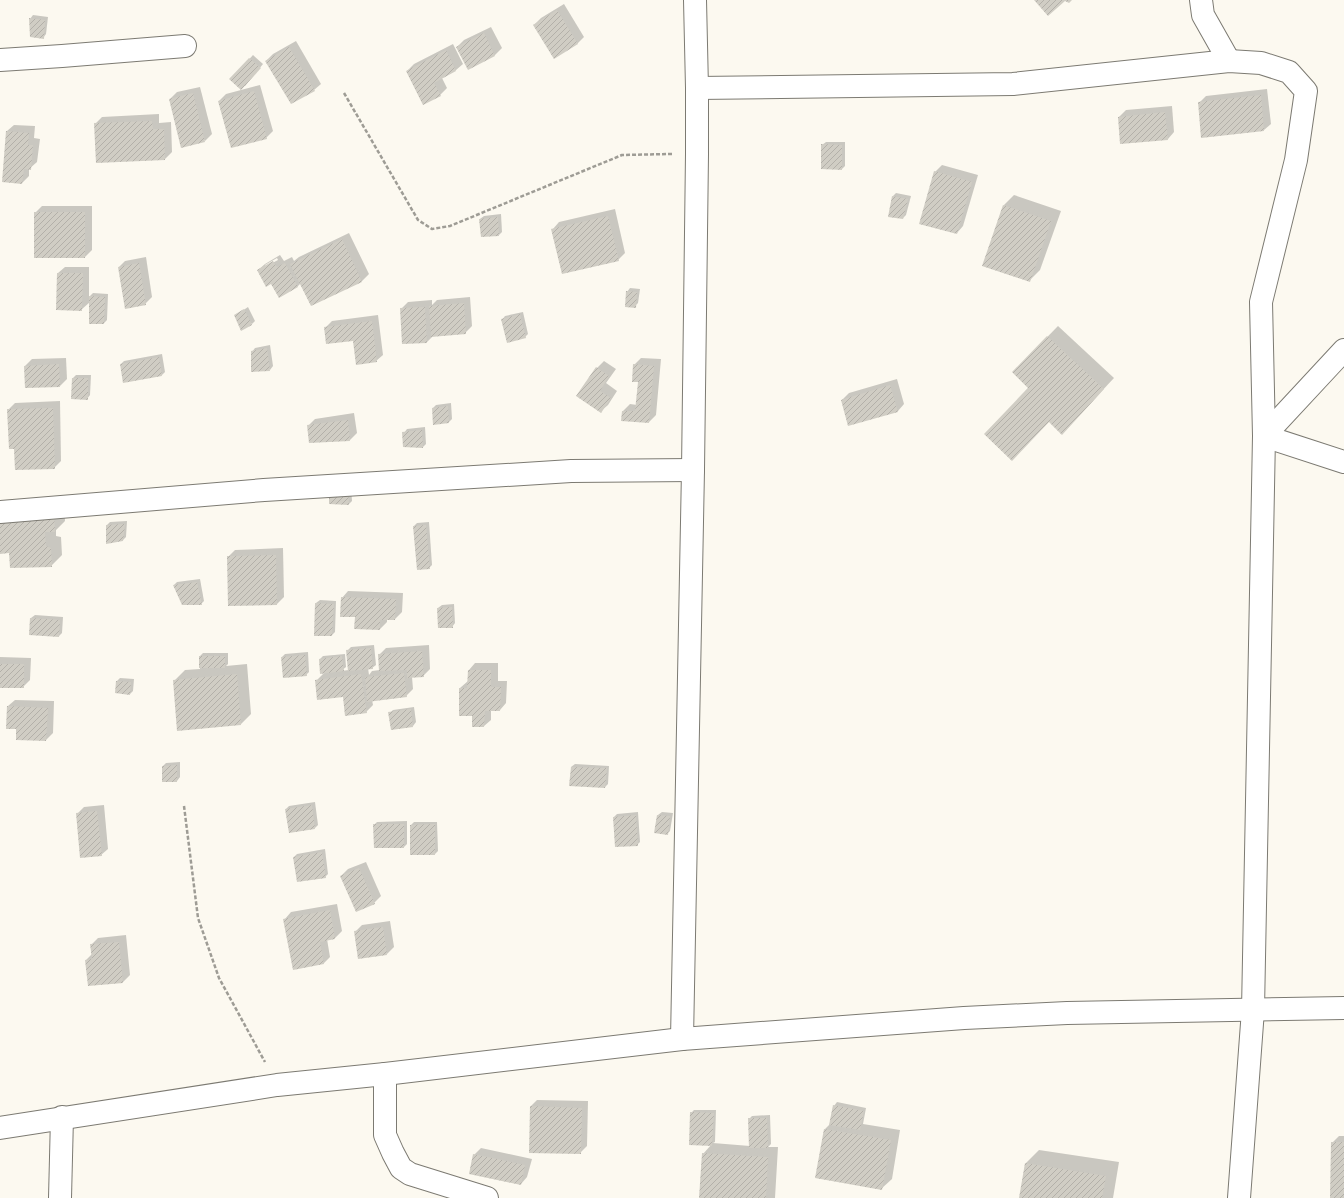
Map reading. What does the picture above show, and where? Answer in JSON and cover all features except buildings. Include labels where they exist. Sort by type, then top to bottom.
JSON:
[{"type":"street","points":[[682,1039],[693,470],[697,154],[695,0]]},
{"type":"street","points":[[1201,0],[1203,15],[1229,61]]},
{"type":"street","points":[[0,60],[184,46]]},
{"type":"street","points":[[697,88],[1013,84],[1229,61],[1261,63],[1289,72],[1306,91],[1296,160],[1261,302],[1264,436],[1253,1010],[1238,1198]]},
{"type":"street","points":[[1264,436],[1344,350]]},
{"type":"street","points":[[1264,436],[1344,462]]},
{"type":"street","points":[[0,512],[264,490],[556,472],[693,470]]},
{"type":"street","points":[[0,1128],[62,1117],[277,1085],[385,1074],[682,1039],[964,1018],[1067,1013],[1344,1008]]},
{"type":"street","points":[[385,1074],[385,1135],[401,1168],[410,1174],[487,1198]]},
{"type":"street","points":[[60,1198],[62,1117]]},
{"type":"path","points":[[344,93],[418,220],[432,229],[450,226],[622,155],[697,154]]},
{"type":"path","points":[[184,806],[198,918],[219,978],[277,1085]]}]
